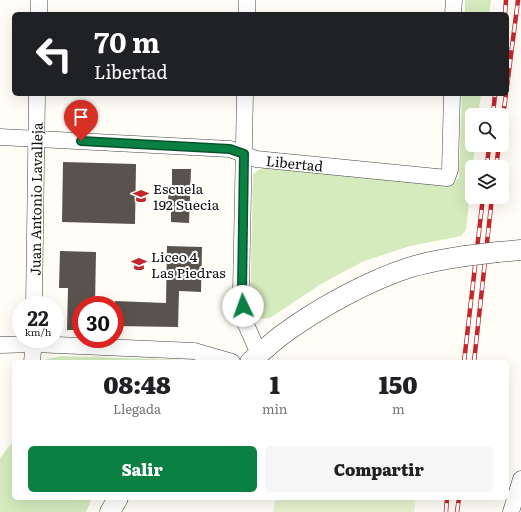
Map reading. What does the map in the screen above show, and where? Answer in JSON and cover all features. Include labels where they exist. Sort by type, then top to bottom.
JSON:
[{"type":"street","points":[[39,0],[39,12]]},
{"type":"street","points":[[247,0],[247,12]]},
{"type":"street","points":[[453,12],[454,0]]},
{"type":"street","name":"Juan Antonio Lavalleja","points":[[34,296],[37,96]]},
{"type":"street","points":[[245,96],[242,298],[244,320],[255,358],[285,333],[314,314],[381,279],[408,268],[436,260],[521,250]]},
{"type":"street","name":"Libertad","points":[[0,137],[230,149],[256,159],[447,178],[450,170],[452,96]]},
{"type":"street","points":[[64,343],[194,351],[225,360]]},
{"type":"street","points":[[0,345],[12,344]]},
{"type":"street","points":[[32,360],[33,348]]},
{"type":"street","points":[[511,512],[521,479]]},
{"type":"street","points":[[110,512],[117,500]]},
{"type":"green space","points":[[465,0],[491,0],[489,12],[465,12]]},
{"type":"green space","points":[[462,96],[481,96],[479,108],[465,108],[465,152],[474,152],[473,160],[465,160],[465,204],[469,204],[466,230],[461,236],[410,246],[364,261],[321,284],[270,318],[258,319],[250,312],[253,174],[263,167],[449,185],[454,183],[459,177]]},
{"type":"green space","points":[[61,356],[180,360],[43,360]]},
{"type":"green space","points":[[12,443],[12,500],[91,500],[86,512],[0,512],[0,458]]},
{"type":"green space","points":[[276,500],[416,500],[414,512],[273,512]]},
{"type":"building","points":[[63,162],[136,164],[135,224],[62,222]]},
{"type":"building","points":[[172,169],[191,169],[189,223],[171,222],[171,201],[168,200],[169,190],[172,189]]},
{"type":"building","points":[[167,246],[202,247],[201,292],[179,291],[178,327],[124,326],[124,301],[166,303]]},
{"type":"building","points":[[60,251],[96,252],[95,296],[72,296],[72,330],[67,330],[68,288],[59,288]]},
{"type":"railway","points":[[505,12],[506,0]]},
{"type":"railway","points":[[509,70],[518,0]]},
{"type":"railway","points":[[494,108],[495,96]]},
{"type":"railway","points":[[504,108],[506,96]]},
{"type":"railway","points":[[488,152],[488,160]]},
{"type":"railway","points":[[497,160],[498,152]]},
{"type":"railway","points":[[464,360],[482,204]]},
{"type":"railway","points":[[474,360],[491,204]]},
{"type":"railway","points":[[446,512],[447,500]]},
{"type":"railway","points":[[457,512],[459,500]]},
{"type":"place","name":"Escuela 192 Suecia","points":[[141,196]]},
{"type":"place","name":"Liceo 4 Las Piedras","points":[[139,264]]},
{"type":"route","points":[[81,141],[230,149],[244,154],[243,306]]}]
